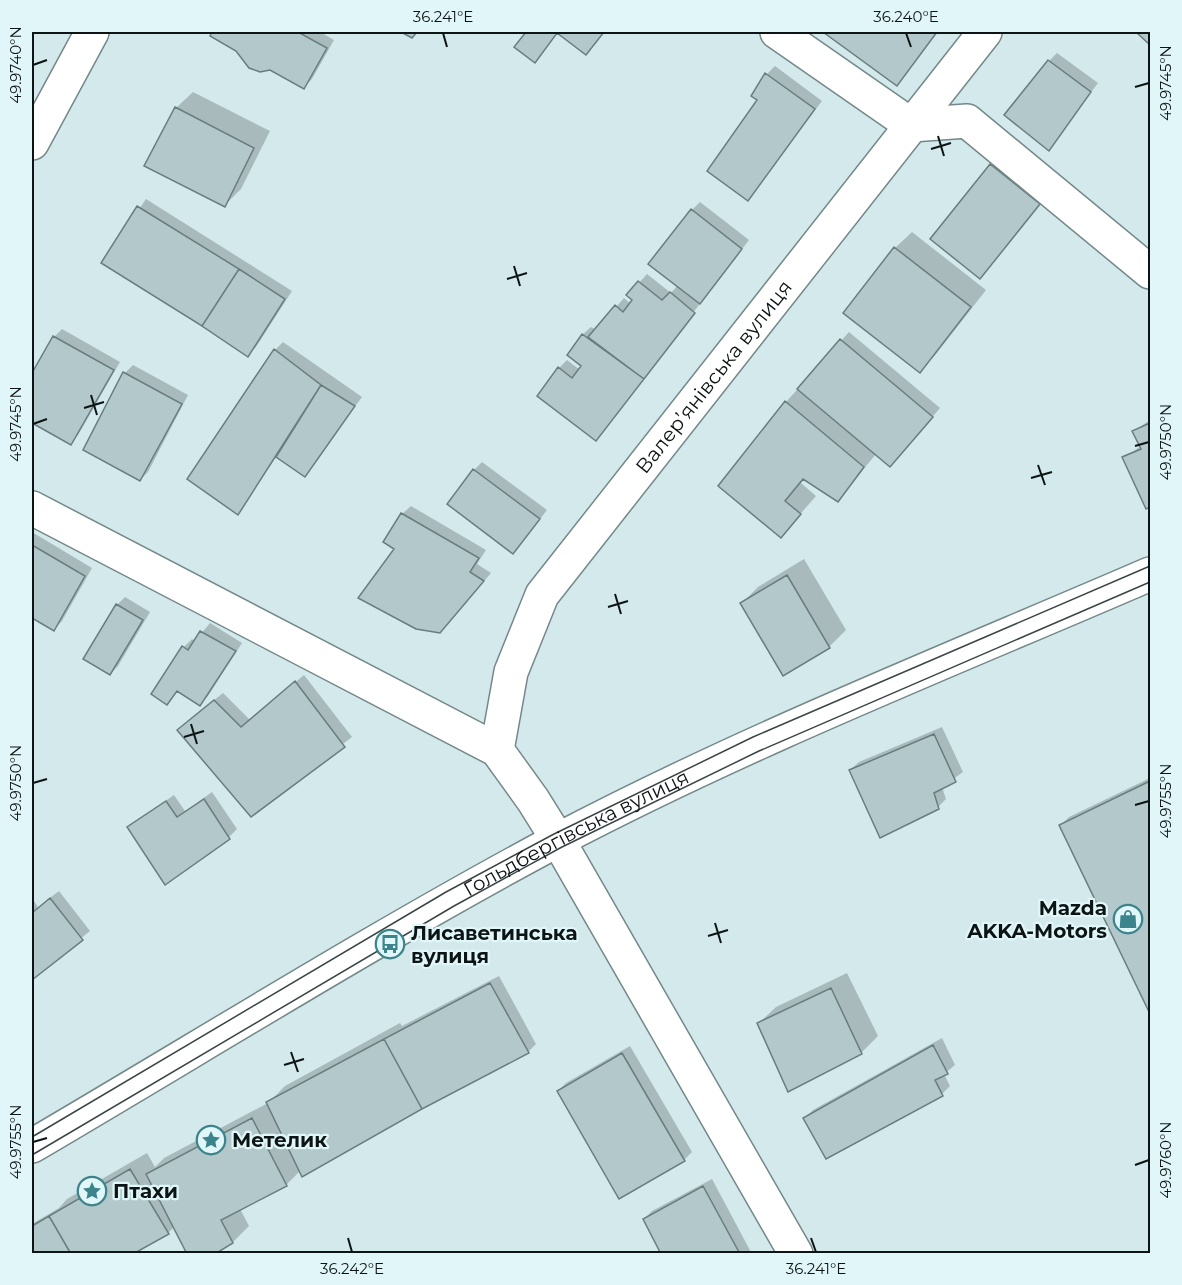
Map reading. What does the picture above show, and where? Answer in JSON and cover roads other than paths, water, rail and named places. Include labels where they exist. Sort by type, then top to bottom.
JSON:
[{"type":"street","points":[[32,143],[92,32]]},
{"type":"street","points":[[777,32],[911,125],[967,121],[1150,272]]},
{"type":"street","name":"Валер’янівська вулиця","points":[[497,750],[512,672],[542,595],[985,32]]},
{"type":"street","points":[[32,508],[497,750],[558,840],[796,1254]]},
{"type":"street","name":"Гольдбергівська вулиця","points":[[32,1146],[450,900],[558,840],[756,744],[1150,574]]},
{"type":"tram line","points":[[32,1137],[446,892],[554,834],[753,737],[1150,566]]},
{"type":"tram line","points":[[32,1155],[454,906],[562,847],[759,751],[1150,582]]},
{"type":"place","name":"Mazda AKKA-Motors","points":[[1128,919]]},
{"type":"place","name":"Лисаветинська вулиця","points":[[390,944]]},
{"type":"place","name":"Метелик","points":[[211,1140]]},
{"type":"place","name":"Птахи","points":[[92,1191]]}]
